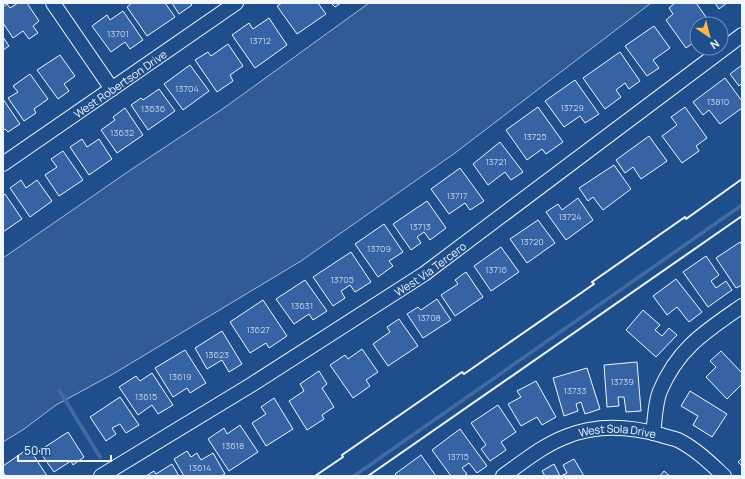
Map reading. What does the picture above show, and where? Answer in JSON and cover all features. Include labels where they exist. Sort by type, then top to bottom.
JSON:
[{"type":"street","points":[[53,3],[112,89]]},
{"type":"street","name":"West Robertson Drive","points":[[3,164],[236,3]]},
{"type":"street","name":"West Via Tercero","points":[[101,476],[251,385],[424,274],[742,35]]},
{"type":"street","name":"West Sola Drive","points":[[503,476],[545,447],[573,434],[609,427],[629,428],[653,433],[660,392],[681,353],[702,334],[742,306]]},
{"type":"street","points":[[653,433],[678,440],[707,459],[724,476]]},
{"type":"shaded area","points":[[369,3],[651,3],[455,153],[301,261],[113,374],[56,405],[24,429],[3,442],[3,258],[224,108]]},
{"type":"building","points":[[18,3],[27,3],[39,21],[33,26],[38,33],[29,39],[23,31],[13,38],[3,23],[3,7],[7,4],[10,8]]},
{"type":"building","points":[[132,3],[165,3],[175,17],[147,36],[127,7]]},
{"type":"building","points":[[172,3],[190,3],[192,5],[179,14]]},
{"type":"building","points":[[282,3],[318,3],[326,14],[297,34],[277,6]]},
{"type":"building","points":[[331,3],[341,3],[335,7]]},
{"type":"building","points":[[675,3],[696,3],[705,16],[689,16],[689,46],[686,48],[666,20],[673,14],[669,8]]},
{"type":"building","points":[[715,3],[727,3],[719,9]]},
{"type":"building","points":[[123,11],[143,40],[130,49],[125,42],[111,52],[92,26],[107,15],[110,20]]},
{"type":"building","points":[[269,18],[287,45],[255,68],[232,35],[249,23],[253,29]]},
{"type":"building","points":[[654,26],[670,48],[653,60],[659,68],[647,76],[625,46]]},
{"type":"building","points":[[3,37],[9,46],[3,50]]},
{"type":"building","points":[[228,44],[243,66],[230,75],[233,81],[217,92],[195,60],[208,52],[211,56]]},
{"type":"building","points":[[620,52],[640,81],[629,89],[625,83],[616,90],[621,97],[605,109],[583,78]]},
{"type":"building","points":[[60,55],[75,76],[64,84],[69,91],[58,99],[37,70]]},
{"type":"building","points":[[190,65],[209,91],[183,110],[164,84]]},
{"type":"building","points":[[742,65],[742,83],[739,86],[730,74]]},
{"type":"building","points":[[30,74],[48,99],[34,109],[36,113],[24,121],[8,98],[18,92],[13,86]]},
{"type":"building","points":[[725,78],[742,101],[742,108],[720,124],[709,110],[703,115],[693,102]]},
{"type":"building","points":[[575,80],[599,114],[585,123],[580,116],[564,127],[545,101]]},
{"type":"building","points":[[159,89],[175,111],[148,130],[131,105],[141,98],[143,100]]},
{"type":"building","points":[[3,99],[20,124],[8,132],[5,129],[3,130]]},
{"type":"building","points":[[538,107],[563,142],[546,154],[542,149],[527,160],[506,130]]},
{"type":"building","points":[[685,107],[707,138],[696,146],[699,151],[682,163],[662,136],[677,125],[671,117]]},
{"type":"building","points":[[125,108],[143,135],[117,153],[101,130],[115,120],[113,117]]},
{"type":"building","points":[[649,136],[667,161],[641,179],[633,167],[625,173],[616,160]]},
{"type":"building","points":[[82,139],[87,147],[99,139],[112,159],[89,175],[70,147]]},
{"type":"building","points":[[500,142],[523,172],[511,180],[505,172],[488,185],[473,164]]},
{"type":"building","points":[[63,151],[83,180],[59,196],[45,175],[57,167],[51,159]]},
{"type":"building","points":[[614,165],[631,189],[603,210],[593,197],[588,201],[579,188]]},
{"type":"building","points":[[460,168],[484,201],[470,210],[465,203],[449,214],[431,189]]},
{"type":"building","points":[[21,180],[26,188],[37,180],[52,201],[30,217],[10,188]]},
{"type":"building","points":[[5,194],[22,219],[3,232],[3,196]]},
{"type":"building","points":[[578,198],[593,220],[566,240],[546,212],[558,204],[562,210]]},
{"type":"building","points":[[427,201],[446,228],[430,240],[424,232],[417,237],[421,243],[411,250],[393,224]]},
{"type":"building","points":[[538,220],[555,243],[527,263],[510,239]]},
{"type":"building","points":[[384,224],[403,252],[389,261],[393,266],[378,277],[355,244]]},
{"type":"building","points":[[740,242],[742,245],[742,285],[736,288],[716,258]]},
{"type":"building","points":[[501,247],[519,272],[491,291],[474,266]]},
{"type":"building","points":[[351,252],[371,282],[355,292],[350,285],[341,291],[345,298],[333,306],[313,277]]},
{"type":"building","points":[[706,256],[719,275],[711,281],[716,288],[726,281],[732,290],[708,307],[683,272]]},
{"type":"building","points":[[466,272],[483,297],[455,316],[441,295],[458,284],[455,280]]},
{"type":"building","points":[[676,279],[702,312],[689,322],[677,307],[667,315],[653,296]]},
{"type":"building","points":[[305,280],[327,311],[313,320],[309,314],[294,324],[276,299]]},
{"type":"building","points":[[437,299],[451,320],[423,338],[407,314],[418,307],[421,310]]},
{"type":"building","points":[[263,300],[287,336],[269,348],[266,343],[250,353],[230,322]]},
{"type":"building","points":[[643,310],[660,325],[655,330],[662,336],[669,328],[677,335],[656,357],[626,330]]},
{"type":"building","points":[[399,319],[418,346],[388,366],[373,344],[390,332],[387,327]]},
{"type":"building","points":[[222,331],[242,364],[229,372],[222,360],[207,369],[195,348]]},
{"type":"building","points":[[362,349],[378,372],[366,380],[370,386],[353,398],[330,365],[345,355],[348,359]]},
{"type":"building","points":[[185,350],[206,383],[190,393],[187,388],[173,397],[155,368]]},
{"type":"building","points":[[721,351],[742,373],[742,384],[727,399],[706,377],[716,367],[710,361]]},
{"type":"building","points":[[637,362],[641,411],[626,412],[624,397],[618,397],[619,406],[607,407],[604,365]]},
{"type":"building","points":[[587,368],[600,409],[585,414],[581,402],[576,404],[578,411],[564,416],[553,378]]},
{"type":"building","points":[[319,371],[327,384],[322,388],[334,407],[322,415],[324,419],[307,430],[289,401],[304,391],[300,384]]},
{"type":"building","points":[[152,373],[173,405],[158,414],[152,405],[138,415],[119,387],[136,376],[140,381]]},
{"type":"building","points":[[536,381],[556,417],[542,425],[537,417],[521,426],[508,404],[521,397],[517,391]]},
{"type":"building","points":[[690,391],[727,414],[712,437],[693,425],[698,416],[681,406]]},
{"type":"building","points":[[120,397],[139,425],[126,433],[120,424],[112,428],[116,434],[106,441],[90,417]]},
{"type":"building","points":[[274,398],[293,429],[266,446],[252,423],[266,414],[261,407]]},
{"type":"building","points":[[498,405],[516,432],[501,442],[506,450],[490,461],[481,449],[486,445],[471,423]]},
{"type":"building","points":[[240,425],[258,452],[229,471],[208,439],[224,428],[227,434]]},
{"type":"building","points":[[460,429],[487,466],[477,473],[469,463],[462,468],[467,474],[464,476],[451,476],[432,450]]},
{"type":"building","points":[[68,432],[84,457],[73,465],[71,461],[54,472],[39,451]]},
{"type":"building","points":[[29,448],[47,476],[6,476],[3,472],[3,466]]},
{"type":"building","points":[[187,451],[191,457],[197,453],[201,460],[213,453],[225,474],[221,476],[184,476],[174,459]]},
{"type":"building","points":[[421,455],[436,476],[397,476],[395,474]]},
{"type":"building","points":[[742,458],[742,466],[738,462]]},
{"type":"building","points":[[574,459],[584,476],[561,476],[567,473],[563,465]]},
{"type":"building","points":[[172,464],[179,476],[146,476],[154,471],[156,474]]},
{"type":"building","points":[[554,464],[560,476],[545,476],[542,471]]},
{"type":"building","points":[[664,471],[670,476],[660,476]]},
{"type":"waterway","points":[[354,476],[742,205]]},
{"type":"waterway","points":[[59,390],[100,457]]},
{"type":"wall","points":[[315,476],[343,457],[342,455],[462,372],[464,374],[594,284],[592,282],[685,217],[686,219],[742,179]]},
{"type":"wall","points":[[368,476],[742,216]]}]
